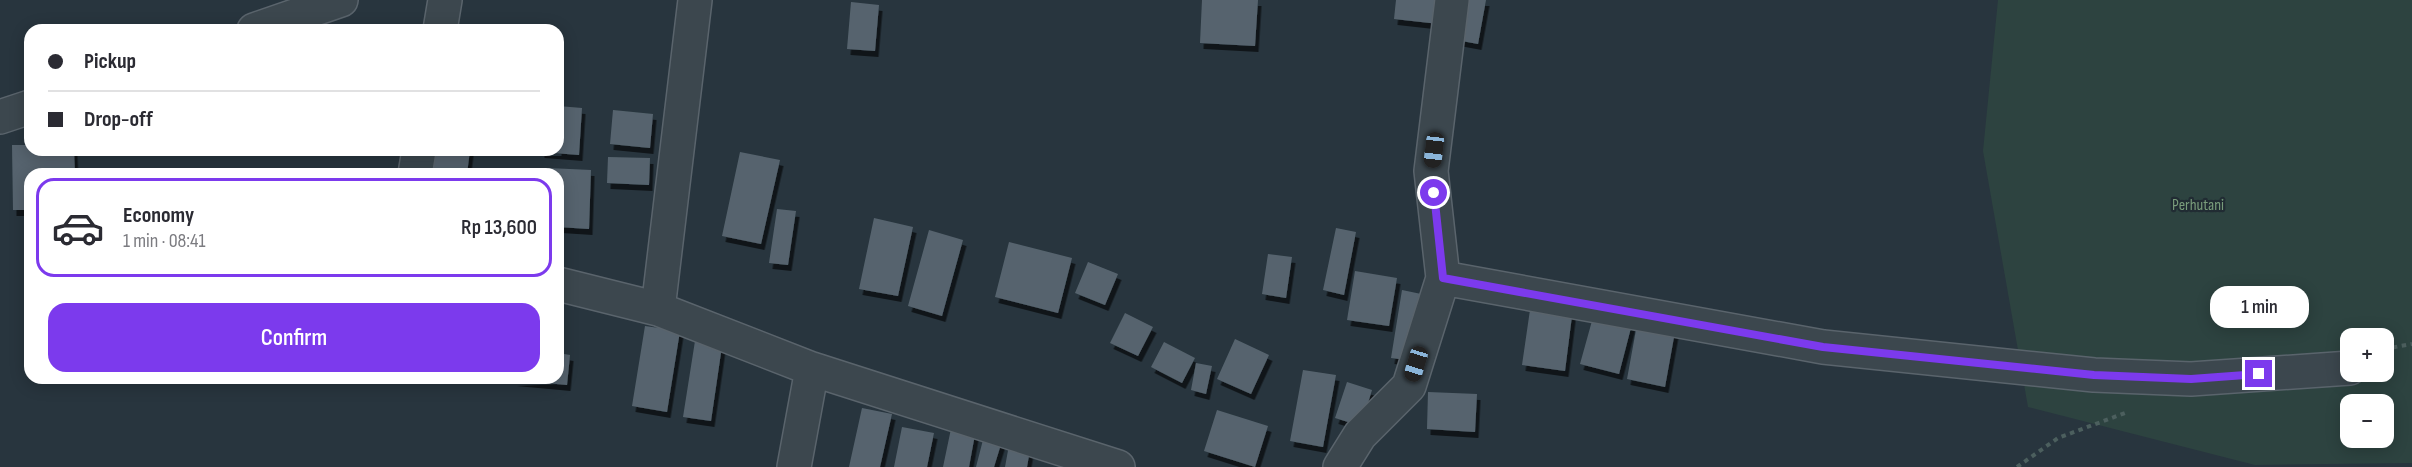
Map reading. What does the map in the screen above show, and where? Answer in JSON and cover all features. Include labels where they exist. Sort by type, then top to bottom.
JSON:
[{"type":"street","points":[[271,24],[341,0]]},
{"type":"street","points":[[441,24],[446,0]]},
{"type":"street","points":[[658,309],[695,0]]},
{"type":"street","points":[[1340,467],[1360,435],[1409,386],[1443,278],[1431,171],[1452,0]]},
{"type":"street","points":[[0,117],[24,108]]},
{"type":"street","points":[[1443,278],[1823,347],[2094,375],[2191,379],[2340,369]]},
{"type":"street","points":[[564,286],[658,309],[812,369],[1118,467]]},
{"type":"street","points":[[794,467],[812,369]]},
{"type":"path","points":[[2394,347],[2412,344]]},
{"type":"green space","name":"Perhutani","points":[[1998,0],[2412,0],[2412,463],[2255,465],[2028,407],[1983,151]]},
{"type":"building","points":[[1202,0],[1258,0],[1255,46],[1200,43]]},
{"type":"building","points":[[1396,0],[1442,0],[1439,24],[1394,19]]},
{"type":"building","points":[[1459,0],[1486,0],[1478,44],[1451,39]]},
{"type":"building","points":[[851,2],[879,5],[875,51],[847,49]]},
{"type":"building","points":[[564,106],[582,108],[579,155],[564,154]]},
{"type":"building","points":[[613,110],[653,114],[650,148],[610,144]]},
{"type":"building","points":[[12,145],[24,145],[24,156],[74,156],[75,168],[24,168],[24,210],[13,210]]},
{"type":"building","points":[[740,152],[780,160],[761,244],[722,236]]},
{"type":"building","points":[[433,156],[469,156],[468,168],[432,168]]},
{"type":"building","points":[[608,157],[650,158],[649,185],[607,183]]},
{"type":"building","points":[[564,169],[591,170],[589,229],[564,227]]},
{"type":"building","points":[[777,209],[796,211],[788,265],[769,263]]},
{"type":"building","points":[[874,218],[913,227],[898,296],[859,289]]},
{"type":"building","points":[[1336,228],[1356,232],[1344,295],[1323,290]]},
{"type":"building","points":[[929,230],[963,240],[942,316],[908,306]]},
{"type":"building","points":[[1009,242],[1072,258],[1058,313],[995,297]]},
{"type":"building","points":[[1268,254],[1292,257],[1286,298],[1262,294]]},
{"type":"building","points":[[1088,262],[1118,274],[1105,305],[1075,293]]},
{"type":"building","points":[[1355,271],[1397,278],[1389,326],[1347,320]]},
{"type":"building","points":[[1402,290],[1426,295],[1415,361],[1391,358]]},
{"type":"building","points":[[1531,303],[1573,308],[1565,371],[1522,365]]},
{"type":"building","points":[[1595,310],[1633,320],[1619,374],[1580,364]]},
{"type":"building","points":[[1125,313],[1153,327],[1138,356],[1110,343]]},
{"type":"building","points":[[1638,319],[1676,326],[1665,387],[1627,379]]},
{"type":"building","points":[[645,326],[680,331],[667,412],[632,406]]},
{"type":"building","points":[[1235,339],[1269,355],[1251,394],[1217,379]]},
{"type":"building","points":[[695,341],[722,346],[711,421],[683,417]]},
{"type":"building","points":[[1164,342],[1195,358],[1182,383],[1151,367]]},
{"type":"building","points":[[564,354],[570,355],[567,385],[556,384],[564,384]]},
{"type":"building","points":[[1196,363],[1212,366],[1206,394],[1191,390]]},
{"type":"building","points":[[1303,370],[1336,375],[1323,447],[1290,441]]},
{"type":"building","points":[[1347,382],[1372,390],[1361,426],[1335,418]]},
{"type":"building","points":[[1428,392],[1477,394],[1475,432],[1427,429]]},
{"type":"building","points":[[862,408],[892,414],[880,467],[849,467]]},
{"type":"building","points":[[1217,410],[1268,426],[1255,467],[1204,451]]},
{"type":"building","points":[[952,424],[976,429],[969,467],[943,467]]},
{"type":"building","points":[[902,427],[934,433],[927,467],[894,467]]},
{"type":"building","points":[[984,436],[1002,441],[994,467],[976,467]]},
{"type":"building","points":[[1009,445],[1030,450],[1027,467],[1005,467]]},
{"type":"route","points":[[1434,193],[1443,278],[1823,347],[2094,375],[2191,379],[2259,374]]}]
